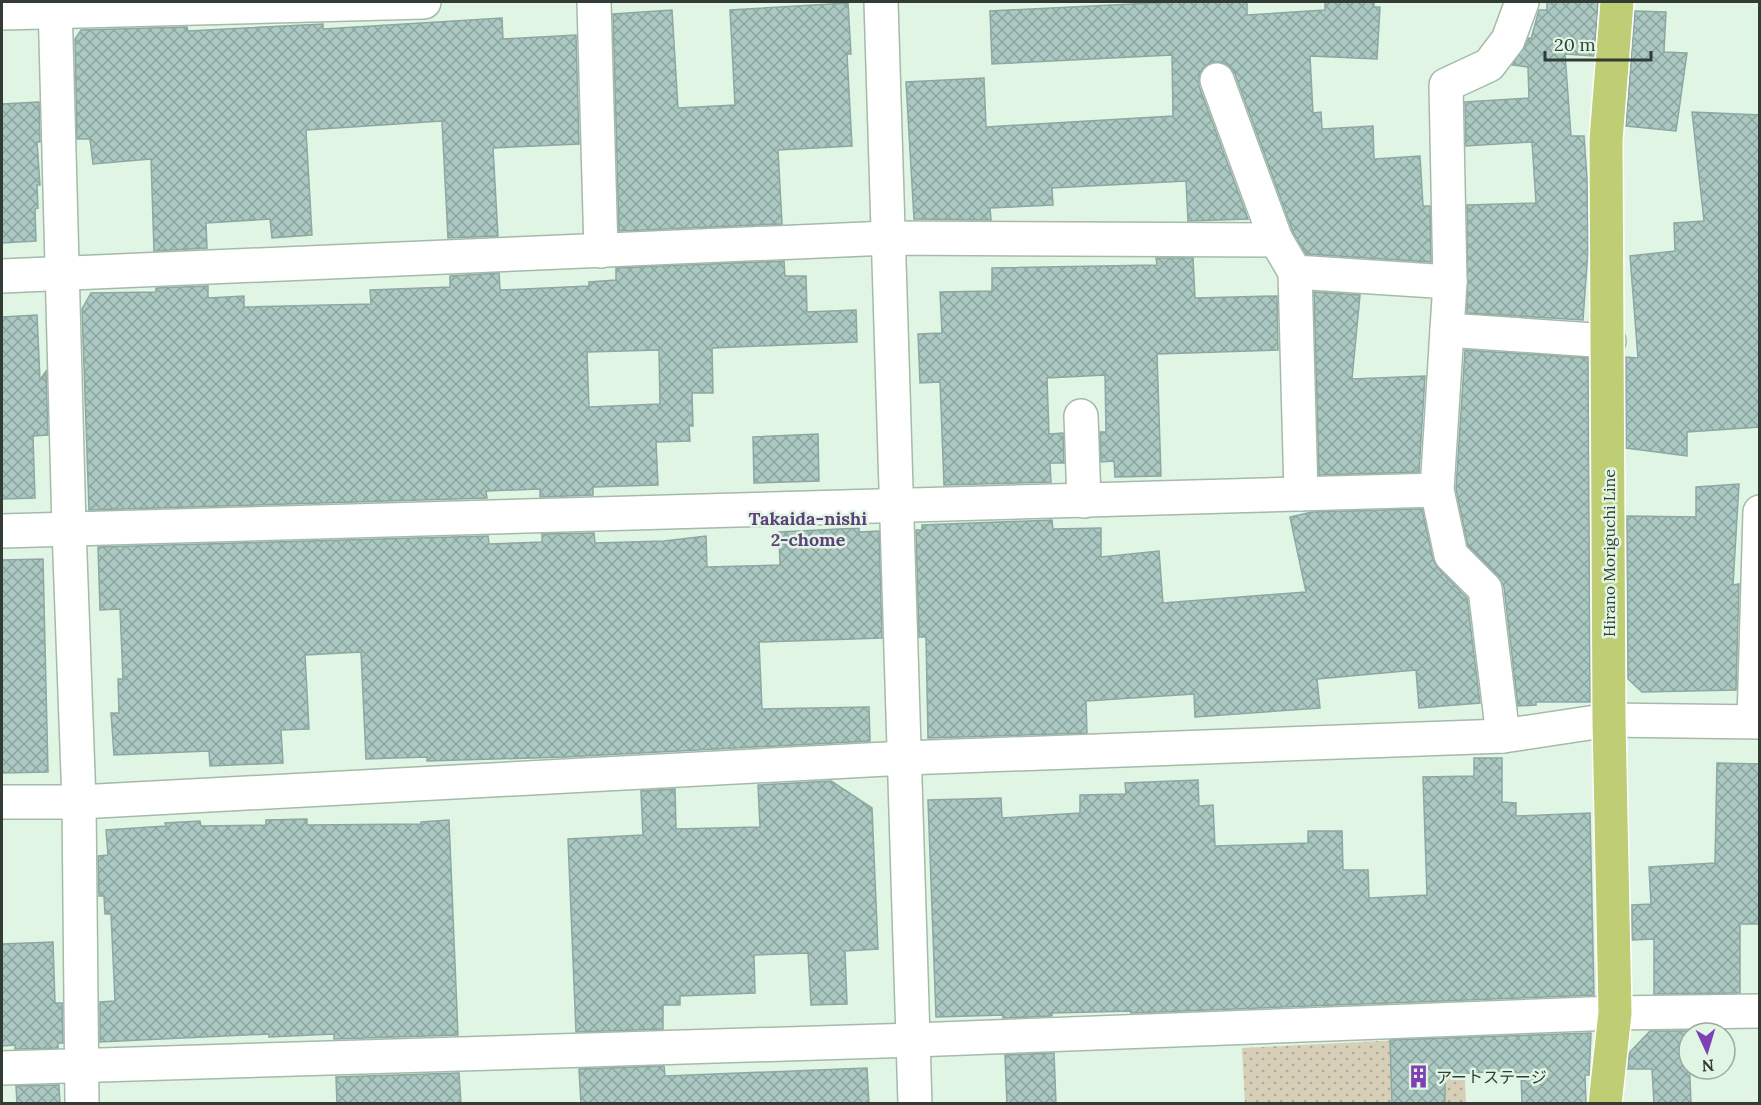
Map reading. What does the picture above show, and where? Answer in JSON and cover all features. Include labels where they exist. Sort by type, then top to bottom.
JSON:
[{"type":"main road","name":"Hirano Moriguchi Line","points":[[1605,1104],[1615,1013],[1609,720],[1609,341],[1606,140],[1617,2]]},
{"type":"street","points":[[2,13],[56,6],[424,2]]},
{"type":"street","points":[[594,2],[601,251]]},
{"type":"street","points":[[881,2],[915,1104]]},
{"type":"street","points":[[1503,736],[1485,589],[1451,555],[1437,490],[1450,282],[1446,85],[1489,65],[1508,40],[1522,2]]},
{"type":"street","points":[[56,6],[69,528],[79,802],[82,1104]]},
{"type":"street","points":[[1217,80],[1276,240],[1295,272],[1301,494]]},
{"type":"street","points":[[2,276],[888,238],[1276,240]]},
{"type":"street","points":[[1295,272],[1450,282]]},
{"type":"street","points":[[1447,330],[1609,341]]},
{"type":"street","points":[[1081,416],[1084,501]]},
{"type":"street","points":[[2,531],[1437,490]]},
{"type":"street","points":[[2,802],[79,802],[905,758],[1503,736],[1609,720],[1757,722],[1760,512]]},
{"type":"street","points":[[2,1068],[914,1040],[1615,1013],[1760,1011]]},
{"type":"shaded area","points":[[1463,1037],[1466,1103],[1245,1103],[1242,1048]]},
{"type":"building","points":[[1173,2],[1247,2],[1247,15],[1325,10],[1325,2],[1374,2],[1374,7],[1380,7],[1377,59],[1310,56],[1313,113],[1321,112],[1322,129],[1373,126],[1374,159],[1420,156],[1423,206],[1430,206],[1431,262],[1306,254],[1293,232],[1235,74],[1228,65],[1220,62],[1211,62],[1203,68],[1199,76],[1199,86],[1248,219],[1188,221],[1186,181],[1052,188],[1053,205],[990,208],[991,220],[914,219],[906,82],[984,78],[986,127],[1173,116],[1172,55],[992,64],[990,11]]},
{"type":"building","points":[[1547,2],[1598,2],[1594,56],[1565,54],[1571,136],[1584,136],[1587,179],[1588,250],[1583,320],[1467,313],[1467,205],[1536,203],[1532,142],[1466,146],[1465,102],[1529,98],[1528,67],[1512,65],[1529,38],[1531,39],[1539,10],[1547,10]]},
{"type":"building","points":[[848,3],[851,54],[847,54],[852,146],[778,150],[782,224],[619,231],[613,14],[672,10],[678,108],[735,105],[730,10]]},
{"type":"building","points":[[1635,11],[1666,12],[1664,52],[1687,53],[1676,131],[1626,126]]},
{"type":"building","points":[[502,18],[503,39],[576,35],[579,144],[493,148],[498,236],[448,238],[442,121],[306,130],[312,235],[272,238],[270,219],[206,223],[207,248],[154,251],[151,159],[93,164],[90,139],[77,139],[75,39],[81,30],[187,27],[188,31],[323,24],[323,29]]},
{"type":"building","points":[[39,102],[40,142],[37,142],[40,185],[37,185],[38,208],[35,209],[36,241],[2,243],[2,104]]},
{"type":"building","points":[[1692,112],[1760,115],[1760,427],[1687,432],[1687,456],[1626,448],[1626,357],[1638,358],[1630,256],[1675,251],[1674,223],[1704,221]]},
{"type":"building","points":[[1156,258],[1193,258],[1195,298],[1277,296],[1278,350],[1157,354],[1161,476],[1115,477],[1114,461],[1101,462],[1100,432],[1106,432],[1105,375],[1047,378],[1049,434],[1063,433],[1064,463],[1050,463],[1051,482],[944,485],[940,382],[920,383],[918,334],[942,333],[940,292],[992,291],[992,268],[1157,265]]},
{"type":"building","points":[[784,261],[785,276],[806,276],[807,312],[856,310],[857,342],[712,348],[713,393],[692,393],[693,426],[689,426],[690,441],[656,442],[658,485],[593,487],[593,495],[540,497],[540,489],[486,491],[487,498],[89,510],[82,309],[91,293],[156,292],[156,288],[208,286],[208,298],[244,296],[244,307],[371,304],[370,290],[450,287],[450,276],[499,273],[500,290],[589,286],[589,282],[616,280],[616,268]],"holes":[[[659,350],[660,404],[589,407],[587,352]]]},
{"type":"building","points":[[1314,292],[1360,295],[1352,379],[1425,376],[1419,472],[1319,475]]},
{"type":"building","points":[[37,315],[40,380],[46,371],[48,435],[33,436],[35,498],[2,499],[2,317]]},
{"type":"building","points":[[1465,350],[1588,358],[1590,702],[1536,702],[1536,705],[1518,706],[1504,587],[1498,576],[1468,546],[1456,489]]},
{"type":"building","points":[[818,434],[819,481],[754,483],[753,437]]},
{"type":"building","points":[[1739,484],[1733,585],[1739,584],[1736,690],[1642,692],[1628,679],[1627,516],[1696,517],[1696,487]]},
{"type":"building","points":[[1422,509],[1433,560],[1467,598],[1480,703],[1419,708],[1416,670],[1317,679],[1320,708],[1195,717],[1194,694],[1086,701],[1087,733],[928,738],[926,637],[919,637],[916,530],[922,530],[922,525],[1052,520],[1053,529],[1101,528],[1101,557],[1159,551],[1163,603],[1306,592],[1290,517],[1312,512]]},
{"type":"building","points":[[859,528],[859,532],[879,531],[882,638],[759,642],[762,709],[869,707],[870,741],[565,757],[427,761],[427,757],[366,759],[361,652],[305,655],[309,729],[281,730],[283,763],[210,766],[209,751],[114,755],[111,713],[119,713],[118,679],[123,679],[120,609],[100,610],[98,547],[488,536],[489,544],[542,542],[542,534],[594,533],[595,543],[664,541],[706,536],[707,567],[780,565],[779,532]]},
{"type":"building","points":[[43,559],[48,772],[2,773],[2,560]]},
{"type":"building","points":[[1474,758],[1502,758],[1502,802],[1516,803],[1516,816],[1590,813],[1594,995],[1131,1013],[1131,1011],[1052,1013],[1052,1016],[1003,1018],[1003,1015],[936,1017],[928,800],[1001,798],[1002,818],[1080,813],[1080,795],[1126,794],[1125,783],[1198,780],[1199,806],[1213,805],[1215,846],[1308,843],[1308,831],[1342,831],[1343,870],[1368,870],[1369,898],[1427,895],[1423,777],[1474,776]]},
{"type":"building","points":[[1717,763],[1760,764],[1760,924],[1740,924],[1740,993],[1654,994],[1654,939],[1632,940],[1632,905],[1651,904],[1649,867],[1715,863]]},
{"type":"building","points":[[831,781],[872,808],[878,949],[845,951],[847,1004],[811,1005],[808,953],[754,955],[755,993],[680,996],[680,1005],[663,1005],[663,1029],[576,1032],[568,839],[643,835],[641,791],[675,789],[676,829],[760,827],[758,785]]},
{"type":"building","points":[[307,819],[307,825],[421,824],[421,822],[449,820],[458,1035],[334,1039],[334,1034],[269,1037],[269,1034],[100,1042],[100,1002],[115,1001],[111,914],[105,914],[104,896],[99,896],[98,856],[108,855],[106,830],[200,821],[201,826],[266,825],[266,820]]},
{"type":"building","points":[[53,942],[55,1003],[62,1003],[63,1043],[58,1043],[58,1048],[15,1049],[15,1045],[2,1046],[2,944]]},
{"type":"building","points":[[1650,1031],[1677,1031],[1677,1081],[1690,1081],[1691,1104],[1654,1104],[1652,1069],[1628,1069],[1629,1053]]},
{"type":"building","points":[[1591,1033],[1589,1075],[1585,1075],[1586,1104],[1522,1104],[1521,1074],[1514,1074],[1514,1070],[1445,1075],[1445,1104],[1392,1104],[1390,1040]]},
{"type":"building","points":[[1054,1053],[1056,1104],[1007,1104],[1005,1055]]},
{"type":"building","points":[[664,1066],[665,1076],[867,1068],[869,1104],[581,1104],[579,1069]]},
{"type":"building","points":[[459,1073],[461,1104],[337,1104],[336,1077]]},
{"type":"building","points":[[59,1085],[60,1104],[17,1104],[16,1086]]},
{"type":"place","name":"アートステージ","points":[[1418,1077]]},
{"type":"district","name":"Takaida-nishi 2-chome","points":[[808,528]]}]
